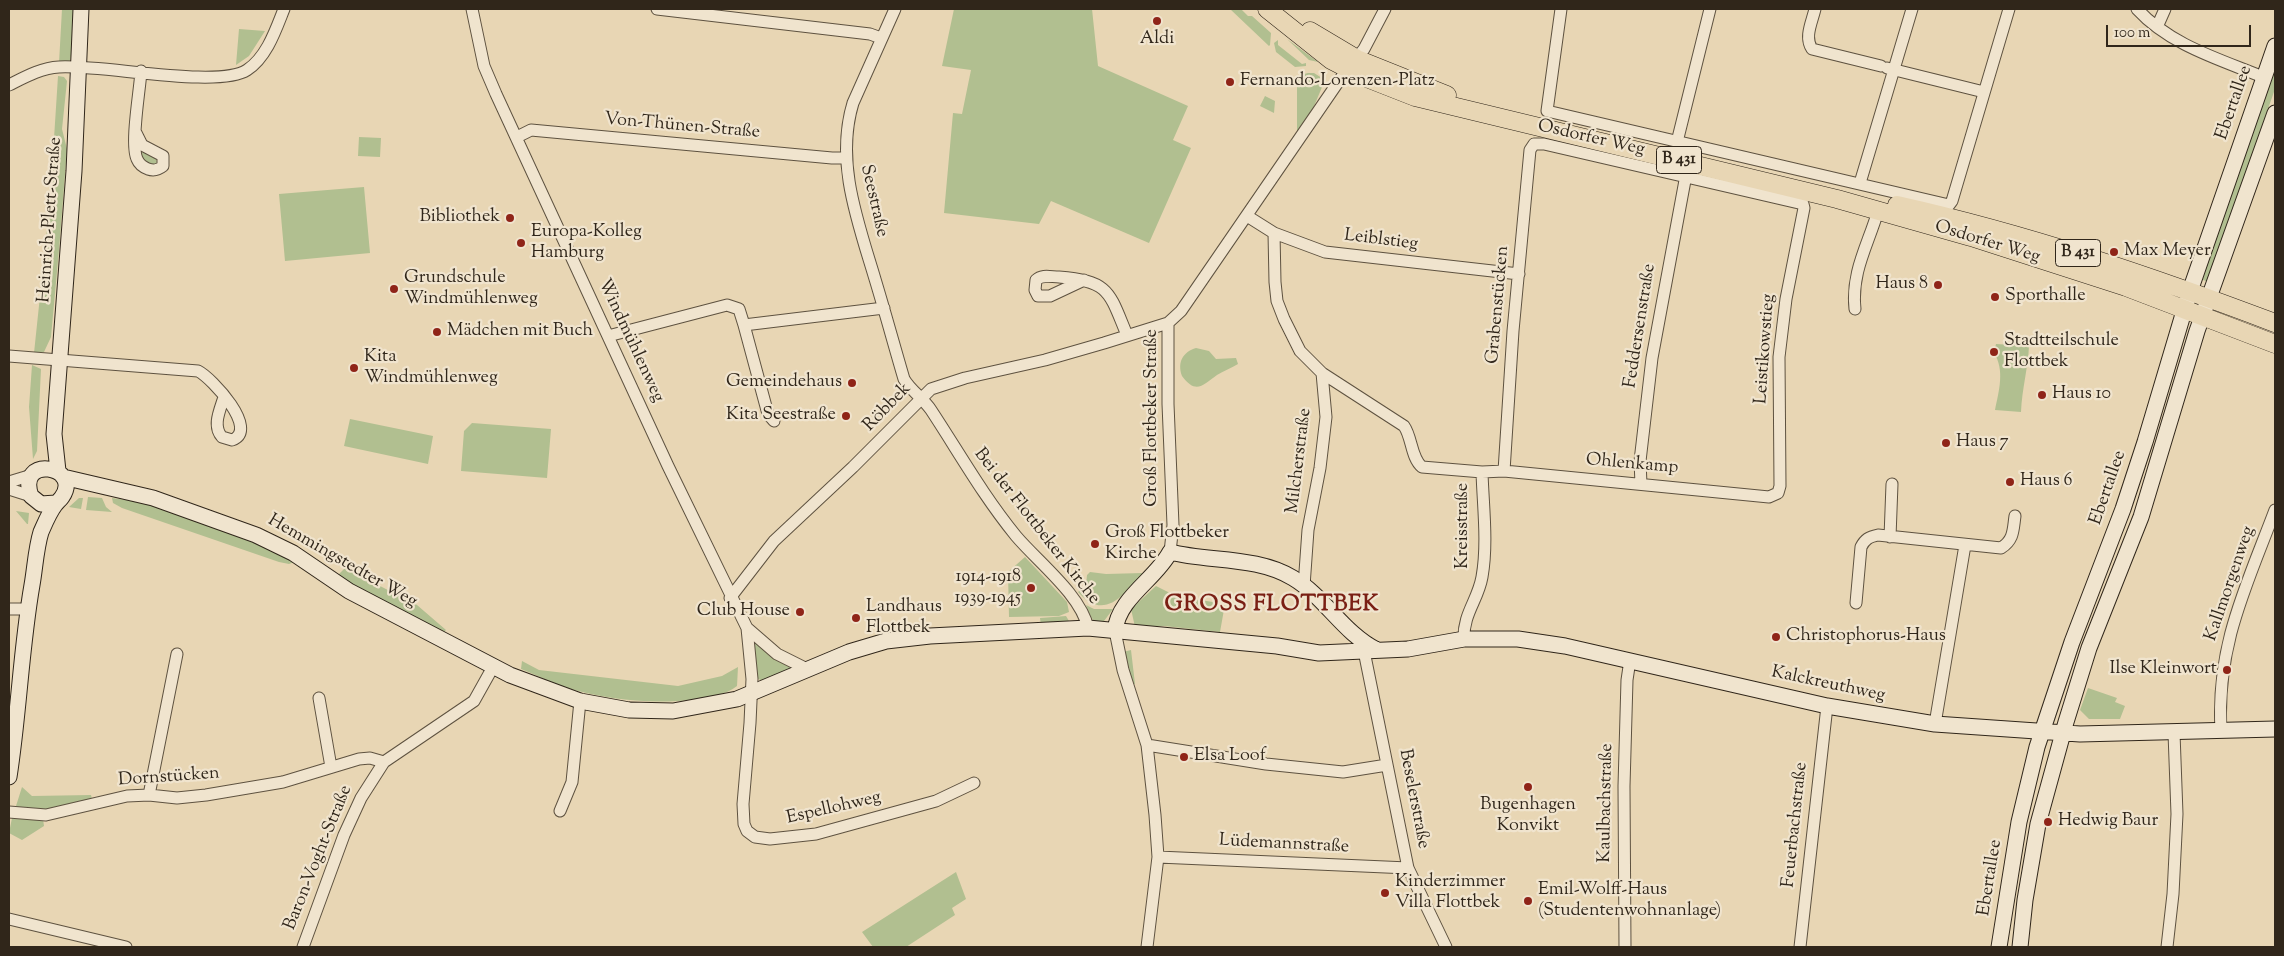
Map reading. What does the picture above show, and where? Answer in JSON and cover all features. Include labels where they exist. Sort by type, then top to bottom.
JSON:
[{"type":"main road","name":"B 431","points":[[1267,9],[1326,57],[1352,64]]},
{"type":"main road","name":"B 431","points":[[1282,9],[1352,64]]},
{"type":"main road","name":"Osdorfer Weg","points":[[1352,64],[1415,97],[1837,199],[2042,259],[2126,287],[2275,344]]},
{"type":"main road","name":"Osdorfer Weg","points":[[1837,199],[1865,198],[2026,236],[2190,291],[2275,323]]},
{"type":"street","name":"Heinrich-Plett-Straße","points":[[9,777],[28,609],[41,534],[66,486],[60,474],[54,434],[73,197],[81,9]]},
{"type":"street","points":[[9,85],[35,72],[57,67],[141,71],[212,78],[239,74],[256,63],[263,54],[284,9]]},
{"type":"street","name":"Windmühlenweg","points":[[472,9],[484,66],[730,598],[747,628],[777,654],[809,670]]},
{"type":"street","points":[[657,9],[870,34],[881,38]]},
{"type":"street","name":"Seestraße","points":[[895,9],[881,38],[849,117],[846,158],[854,208],[904,379],[910,389],[920,398]]},
{"type":"street","name":"Groß Flottbeker Straße","points":[[1115,631],[1118,618],[1126,604],[1160,567],[1170,552],[1173,531],[1168,404],[1168,323],[1182,311],[1369,41],[1385,9]]},
{"type":"street","name":"Osdorfer Weg","points":[[1561,9],[1547,111],[1949,204]]},
{"type":"street","points":[[1677,142],[1710,9]]},
{"type":"street","points":[[1815,9],[1808,36],[1808,43],[1812,49],[1984,92]]},
{"type":"street","points":[[1860,183],[1887,68],[1912,9]]},
{"type":"street","points":[[1964,220],[1949,204],[1952,201],[2009,9]]},
{"type":"street","points":[[2137,9],[2157,27],[2206,55],[2263,77]]},
{"type":"street","points":[[2157,27],[2165,9]]},
{"type":"street","name":"Ebertallee","points":[[1999,947],[2019,822],[2042,731],[2072,642],[2126,500],[2190,291],[2275,46]]},
{"type":"street","points":[[136,133],[141,71]]},
{"type":"street","name":"Ebertallee","points":[[2020,947],[2025,900],[2038,824],[2063,732],[2089,648],[2141,517],[2203,317],[2275,113]]},
{"type":"street","name":"Osdorfer Weg","points":[[1520,122],[1534,144],[1544,144],[1686,175],[1799,202],[1804,208]]},
{"type":"street","name":"Von-Thünen-Straße","points":[[517,137],[531,130],[846,158]]},
{"type":"street","name":"Grabenstücken","points":[[1504,471],[1513,331],[1530,150],[1534,144]]},
{"type":"street","name":"Feddersenstraße","points":[[1641,484],[1640,462],[1652,358],[1686,175]]},
{"type":"street","name":"Leistikowstieg","points":[[1778,493],[1780,486],[1779,357],[1786,299],[1804,208]]},
{"type":"street","points":[[1855,310],[1854,298],[1858,264],[1878,211]]},
{"type":"street","name":"Leiblstieg","points":[[1247,216],[1274,233],[1325,252],[1519,274]]},
{"type":"street","points":[[1274,233],[1277,301],[1300,351],[1322,373]]},
{"type":"street","points":[[1084,280],[1100,287],[1109,294],[1127,335]]},
{"type":"street","points":[[608,336],[727,305],[738,309],[768,414],[774,421]]},
{"type":"street","points":[[744,325],[884,308]]},
{"type":"street","name":"Röbbek","points":[[730,598],[774,540],[859,461],[931,388],[965,378],[1045,360],[1168,323]]},
{"type":"street","points":[[9,356],[198,371],[212,381],[224,397]]},
{"type":"street","name":"Kreisstraße","points":[[1322,373],[1404,426],[1420,465],[1482,472],[1483,573],[1478,591],[1464,623],[1464,639]]},
{"type":"street","name":"Milcherstraße","points":[[1304,586],[1308,530],[1320,468],[1326,417],[1322,373]]},
{"type":"street","name":"Bei der Flottbeker Kirche","points":[[920,398],[930,408],[982,493],[1017,537],[1079,607],[1088,628]]},
{"type":"street","name":"Heinrich-Plett-Straße","points":[[41,534],[29,482],[36,472],[54,434]]},
{"type":"street","points":[[9,482],[49,468],[60,474]]},
{"type":"street","name":"Ohlenkamp","points":[[1482,472],[1504,471],[1769,497],[1778,493]]},
{"type":"street","name":"Hemmingstedter Weg","points":[[60,474],[108,489],[153,498],[256,535],[293,553],[349,590],[493,667]]},
{"type":"street","points":[[1890,537],[1892,484]]},
{"type":"street","points":[[9,489],[46,505],[60,499]]},
{"type":"street","name":"Hemmingstedter Weg","points":[[60,499],[78,490],[108,489]]},
{"type":"street","name":"Kallmorgenweg","points":[[2221,731],[2221,680],[2229,635],[2275,510]]},
{"type":"street","points":[[1856,603],[1861,547],[1864,541],[1870,537],[1890,537],[2001,548],[2010,542],[2013,535],[2015,516]]},
{"type":"street","points":[[1935,724],[1965,545]]},
{"type":"street","points":[[1170,552],[1256,565],[1286,575],[1304,586],[1346,629],[1371,651]]},
{"type":"street","points":[[9,610],[28,609]]},
{"type":"street","name":"Windmühlenweg","points":[[747,628],[752,679],[751,695]]},
{"type":"street","points":[[493,667],[546,690],[604,707],[629,710],[672,711],[710,706],[751,695],[867,647],[909,638],[1088,628],[1277,646],[1314,652],[1371,651]]},
{"type":"street","points":[[1336,652],[1345,639],[1346,629]]},
{"type":"street","points":[[1115,631],[1123,670],[1147,745],[1158,856],[1147,947]]},
{"type":"street","name":"Kalckreuthweg","points":[[1371,651],[1408,649],[1464,639],[1544,642],[1828,706],[1935,724],[2063,732],[2174,733],[2275,729]]},
{"type":"street","name":"Beselerstraße","points":[[1371,651],[1387,766],[1408,868],[1446,947]]},
{"type":"street","points":[[149,795],[177,654]]},
{"type":"street","name":"Kaulbachstraße","points":[[1625,947],[1624,786],[1627,680],[1630,660]]},
{"type":"street","name":"Baron-Voght-Straße","points":[[303,947],[344,835],[361,798],[384,762],[474,701],[493,667]]},
{"type":"street","name":"Espellohweg","points":[[751,695],[743,819],[746,829],[755,837],[779,839],[816,834],[936,801],[974,783]]},
{"type":"street","points":[[319,698],[331,767]]},
{"type":"street","points":[[560,811],[572,782],[580,701]]},
{"type":"street","name":"Feuerbachstraße","points":[[1800,947],[1828,706]]},
{"type":"street","points":[[2167,947],[2173,894],[2177,814],[2174,733]]},
{"type":"street","points":[[1147,745],[1266,764],[1343,772],[1387,766]]},
{"type":"street","name":"Dornstücken","points":[[9,812],[46,815],[64,812],[103,800],[149,795],[176,798],[206,795],[283,782],[331,767],[370,758],[384,762]]},
{"type":"street","name":"Lüdemannstraße","points":[[1158,856],[1408,868]]},
{"type":"street","points":[[9,920],[126,947]]},
{"type":"green space","points":[[62,9],[73,9],[73,44],[70,61],[59,63]]},
{"type":"green space","points":[[954,9],[1092,9],[1098,66],[1188,106],[1173,140],[1191,148],[1149,243],[1051,201],[1039,224],[944,213],[953,113],[962,114],[971,70],[942,66]]},
{"type":"green space","points":[[1230,9],[1241,9],[1271,33],[1270,45],[1269,46]]},
{"type":"green space","points":[[239,29],[265,31],[249,56],[236,65]]},
{"type":"green space","points":[[1287,39],[1318,62],[1309,60]]},
{"type":"green space","points":[[1278,40],[1278,45],[1302,64],[1306,63],[1306,66],[1295,67],[1276,52],[1274,43]]},
{"type":"green space","points":[[2275,66],[2275,89],[2214,262],[2210,283],[2201,279]]},
{"type":"green space","points":[[1314,73],[1325,80],[1312,111],[1297,133],[1297,76]]},
{"type":"green space","points":[[58,76],[64,77],[67,81],[62,129],[67,149],[59,250],[51,337],[44,352],[34,353],[50,201]]},
{"type":"green space","points":[[1265,96],[1275,101],[1274,113],[1260,106]]},
{"type":"green space","points":[[359,137],[381,138],[380,157],[358,156]]},
{"type":"green space","points":[[144,152],[156,156],[157,163],[151,164],[146,162],[140,153]]},
{"type":"green space","points":[[364,187],[370,253],[285,261],[279,194]]},
{"type":"green space","points":[[1996,344],[2029,346],[2021,412],[1995,410],[2000,381],[1999,366],[1994,353]]},
{"type":"green space","points":[[1196,348],[1209,351],[1216,359],[1236,358],[1238,364],[1203,385],[1196,387],[1187,382],[1182,376],[1180,366],[1182,358]]},
{"type":"green space","points":[[32,365],[41,369],[37,451],[33,459],[29,407]]},
{"type":"green space","points":[[350,419],[433,436],[428,464],[344,446]]},
{"type":"green space","points":[[472,423],[551,429],[547,478],[461,471],[464,431]]},
{"type":"green space","points":[[88,497],[102,498],[106,507],[112,512],[86,510]]},
{"type":"green space","points":[[79,498],[83,498],[81,509],[69,507]]},
{"type":"green space","points":[[112,498],[149,503],[234,531],[297,561],[289,564],[279,562],[122,508],[113,503]]},
{"type":"green space","points":[[16,511],[29,513],[28,524],[27,524]]},
{"type":"green space","points":[[1025,557],[1067,602],[1069,612],[1059,616],[1009,617],[1008,572]]},
{"type":"green space","points":[[345,568],[417,605],[446,630],[444,632],[343,581],[338,575]]},
{"type":"green space","points":[[1090,572],[1106,574],[1143,573],[1121,597],[1105,605],[1096,605],[1087,601],[1078,592],[1086,585],[1087,575]]},
{"type":"green space","points":[[1156,586],[1176,596],[1225,604],[1220,632],[1164,626],[1135,627],[1131,609]]},
{"type":"green space","points":[[1086,605],[1094,609],[1113,609],[1104,621],[1094,621]]},
{"type":"green space","points":[[1066,616],[1069,621],[1041,626],[1040,618]]},
{"type":"green space","points":[[752,638],[797,669],[770,680],[760,680],[756,677]]},
{"type":"green space","points":[[1131,650],[1135,684],[1123,654],[1123,652]]},
{"type":"green space","points":[[522,661],[539,670],[678,686],[722,676],[738,667],[737,686],[723,693],[697,699],[664,702],[632,700],[599,696],[561,686],[521,669]]},
{"type":"green space","points":[[2088,688],[2117,698],[2115,702],[2125,706],[2120,719],[2089,719],[2080,710]]},
{"type":"green space","points":[[22,787],[32,796],[91,795],[92,799],[54,809],[34,811],[16,806]]},
{"type":"green space","points":[[12,818],[43,819],[44,826],[22,840],[9,833]]},
{"type":"green space","points":[[956,872],[966,899],[952,908],[955,915],[906,947],[873,947],[862,932]]},
{"type":"place","name":"Aldi","points":[[1157,21]]},
{"type":"place","name":"Fernando-Lorenzen-Platz","points":[[1230,82]]},
{"type":"place","name":"Bibliothek","points":[[510,218]]},
{"type":"place","name":"Europa-Kolleg Hamburg","points":[[521,243]]},
{"type":"place","name":"Max Meyer","points":[[2114,252]]},
{"type":"place","name":"Haus 8","points":[[1938,285]]},
{"type":"place","name":"Grundschule Windmühlenweg","points":[[394,289]]},
{"type":"place","name":"Sporthalle","points":[[1995,297]]},
{"type":"place","name":"Mädchen mit Buch","points":[[437,332]]},
{"type":"place","name":"Stadtteilschule Flottbek","points":[[1994,352]]},
{"type":"place","name":"Kita Windmühlenweg","points":[[354,368]]},
{"type":"place","name":"Gemeindehaus","points":[[852,383]]},
{"type":"place","name":"Haus 10","points":[[2042,395]]},
{"type":"place","name":"Kita Seestraße","points":[[846,416]]},
{"type":"place","name":"Haus 7","points":[[1946,443]]},
{"type":"place","name":"Haus 6","points":[[2010,482]]},
{"type":"place","name":"Groß Flottbeker Kirche","points":[[1095,544]]},
{"type":"place","name":"1914-1918 1939-1945","points":[[1031,588]]},
{"type":"place","name":"Club House","points":[[800,612]]},
{"type":"place","name":"Landhaus Flottbek","points":[[856,618]]},
{"type":"place","name":"Christophorus-Haus","points":[[1776,637]]},
{"type":"place","name":"Ilse Kleinwort","points":[[2227,670]]},
{"type":"place","name":"Elsa Loof","points":[[1184,757]]},
{"type":"place","name":"Bugenhagen Konvikt","points":[[1528,787]]},
{"type":"place","name":"Hedwig Baur","points":[[2048,822]]},
{"type":"place","name":"Kinderzimmer Villa Flottbek","points":[[1385,893]]},
{"type":"place","name":"Emil-Wolff-Haus (Studentenwohnanlage)","points":[[1528,901]]},
{"type":"district","name":"GROSS FLOTTBEK","points":[[1272,606]]}]
